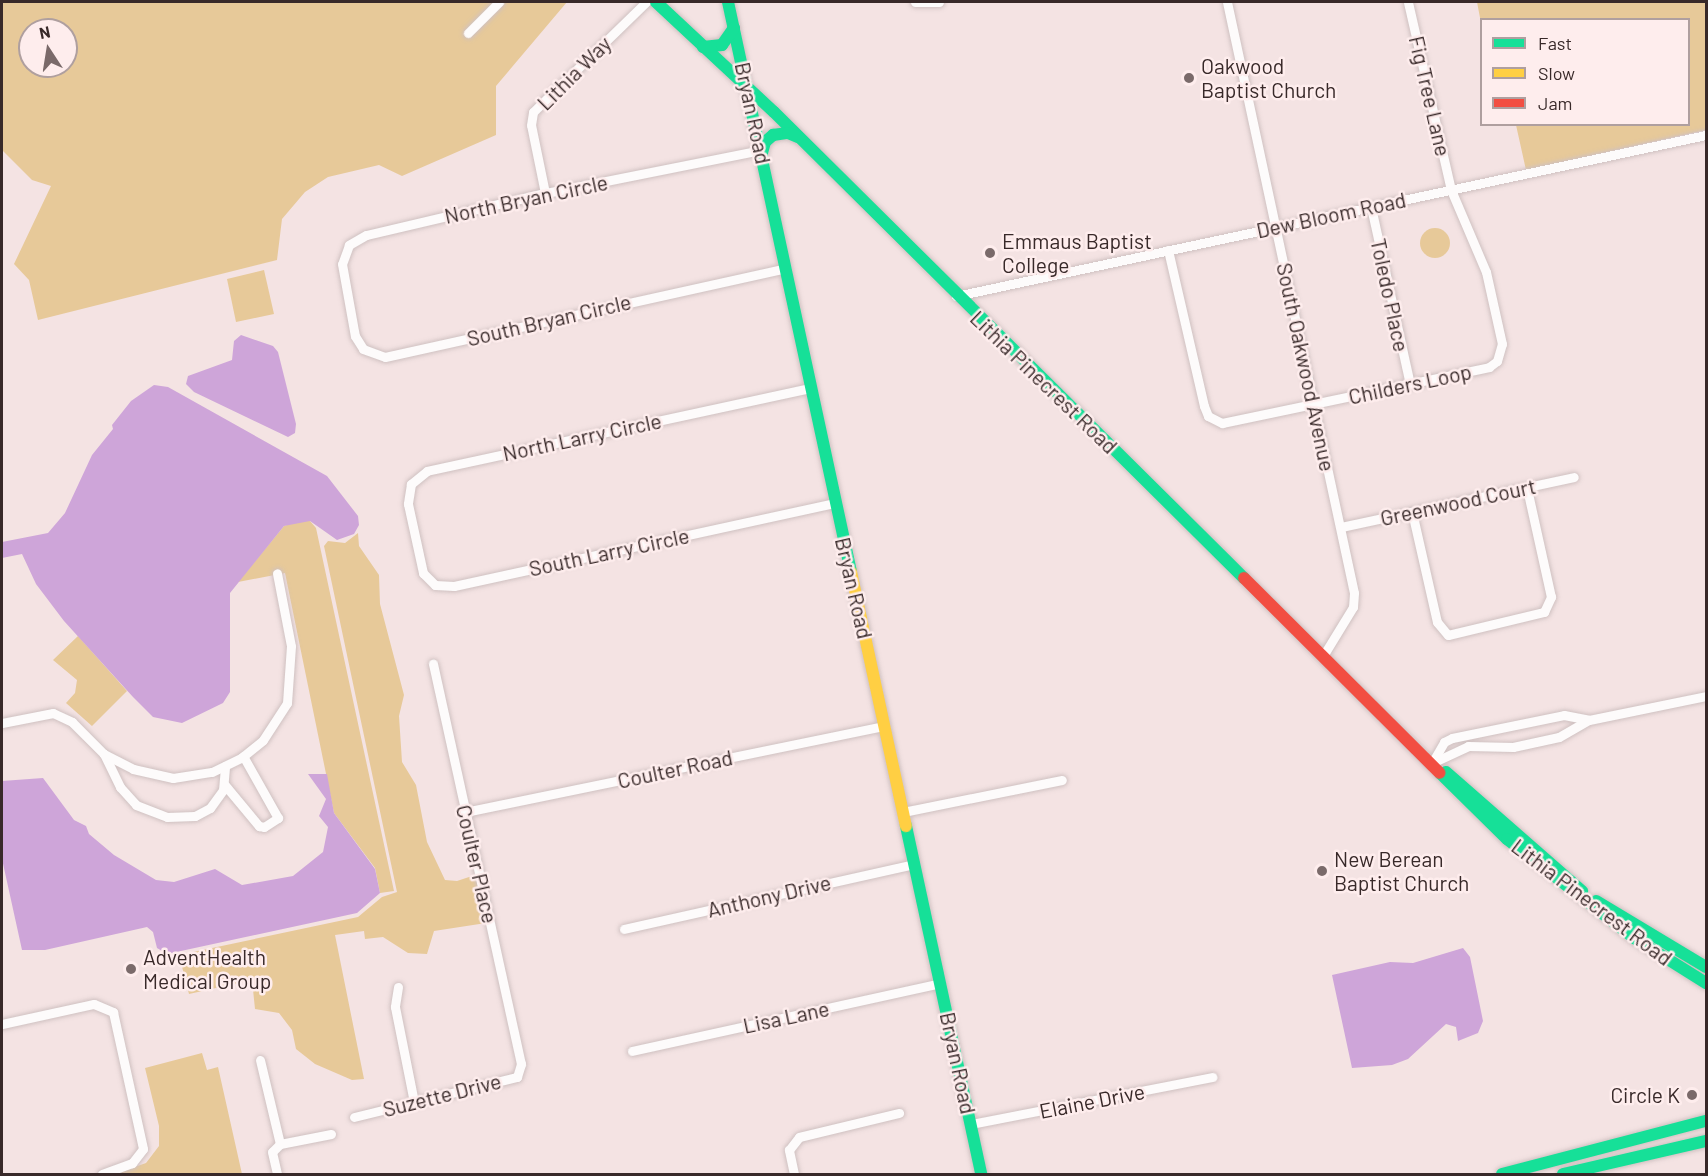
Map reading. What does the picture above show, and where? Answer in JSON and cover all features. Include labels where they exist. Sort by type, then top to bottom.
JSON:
[{"type":"main road","name":"Lithia Pinecrest Road","points":[[656,2],[800,138],[956,296],[1507,839],[1628,934],[1707,983]]},
{"type":"main road","name":"Bryan Road","points":[[728,2],[981,1174]]},
{"type":"main road","points":[[703,47],[722,45],[734,28]]},
{"type":"main road","points":[[761,152],[765,142],[773,135],[788,133],[800,138]]},
{"type":"main road","name":"Lithia Pinecrest Road","points":[[1432,763],[1460,782],[1526,844],[1607,909],[1707,967]]},
{"type":"main road","points":[[1507,839],[1516,838],[1526,844]]},
{"type":"main road","points":[[1502,1174],[1517,1173],[1706,1121],[1705,1128],[1648,1143],[1629,1158]]},
{"type":"main road","points":[[1563,1174],[1707,1141]]},
{"type":"street","points":[[468,33],[499,2]]},
{"type":"street","name":"Lithia Way","points":[[545,193],[531,125],[533,112],[646,2]]},
{"type":"street","points":[[915,2],[939,2]]},
{"type":"street","name":"South Oakwood Avenue","points":[[1227,2],[1354,593],[1353,608],[1323,656]]},
{"type":"street","name":"Fig Tree Lane","points":[[1408,2],[1451,190]]},
{"type":"street","name":"Dew Bloom Road","points":[[956,296],[1707,135]]},
{"type":"street","name":"North Bryan Circle","points":[[349,300],[342,264],[349,245],[366,235],[545,193],[761,152]]},
{"type":"street","name":"Childers Loop","points":[[1168,250],[1208,416],[1222,423],[1410,384],[1489,367],[1500,354],[1502,344],[1486,272],[1451,190]]},
{"type":"street","name":"Toledo Place","points":[[1371,207],[1410,384]]},
{"type":"street","name":"South Bryan Circle","points":[[349,300],[355,336],[363,348],[385,357],[786,268]]},
{"type":"street","name":"North Larry Circle","points":[[416,538],[408,504],[411,484],[427,471],[810,388]]},
{"type":"street","name":"Greenwood Court","points":[[1341,527],[1527,489],[1574,477]]},
{"type":"street","points":[[1412,512],[1437,622],[1448,635],[1544,612],[1551,597],[1527,489]]},
{"type":"street","name":"South Larry Circle","points":[[416,538],[423,573],[435,585],[454,586],[835,503]]},
{"type":"street","points":[[104,754],[133,769],[173,778],[212,772],[243,756],[262,740],[287,703],[291,646],[277,573]]},
{"type":"street","name":"Coulter Place","points":[[433,664],[522,1064]]},
{"type":"street","points":[[1432,763],[1468,746],[1513,747],[1559,737],[1589,720],[1707,696]]},
{"type":"street","points":[[2,723],[52,713],[72,722],[104,754],[128,796],[155,815],[195,816],[210,808],[224,784],[225,765]]},
{"type":"street","points":[[1432,763],[1444,742],[1452,738],[1564,715],[1589,720]]},
{"type":"street","name":"Coulter Road","points":[[465,812],[884,726]]},
{"type":"street","points":[[224,784],[259,826],[264,827],[278,818],[243,756]]},
{"type":"street","points":[[903,812],[1062,780]]},
{"type":"street","name":"Anthony Drive","points":[[624,929],[914,864]]},
{"type":"street","name":"Lisa Lane","points":[[632,1051],[941,983]]},
{"type":"street","points":[[398,987],[395,1007],[414,1102]]},
{"type":"street","points":[[2,1024],[94,1004],[113,1012],[143,1145],[136,1161],[102,1174]]},
{"type":"street","points":[[260,1060],[280,1144]]},
{"type":"street","name":"Suzette Drive","points":[[354,1116],[517,1077],[522,1064]]},
{"type":"street","name":"Elaine Drive","points":[[971,1124],[1212,1077]]},
{"type":"street","points":[[794,1174],[789,1150],[799,1137],[899,1113]]},
{"type":"street","points":[[277,1174],[273,1152],[280,1144],[331,1134]]},
{"type":"shaded area","points":[[2,2],[567,2],[496,86],[496,135],[402,176],[379,165],[328,177],[305,192],[282,219],[277,260],[38,320],[29,280],[14,264],[51,186],[32,180],[2,150]]},
{"type":"shaded area","points":[[1477,2],[1706,2],[1706,130],[1526,170],[1516,126],[1690,126],[1690,18],[1480,18]]},
{"type":"shaded area","points":[[1435,228],[1446,232],[1450,243],[1446,254],[1435,258],[1424,254],[1420,243],[1424,232]]},
{"type":"shaded area","points":[[264,270],[274,314],[236,322],[227,279]]},
{"type":"shaded area","points":[[241,335],[273,346],[278,352],[296,424],[295,433],[288,437],[194,392],[186,384],[188,376],[232,360],[234,341]]},
{"type":"shaded area","points":[[154,385],[168,387],[327,476],[358,516],[359,525],[354,534],[337,540],[310,521],[284,526],[230,593],[230,692],[223,703],[182,723],[153,717],[133,697],[64,621],[36,584],[22,554],[2,558],[2,542],[48,533],[65,513],[92,455],[113,429],[112,425],[131,401]]},
{"type":"shaded area","points":[[302,520],[310,521],[316,528],[394,891],[380,893],[375,868],[334,813],[285,573],[238,582],[284,526]]},
{"type":"shaded area","points":[[358,533],[359,546],[379,575],[380,604],[404,695],[399,716],[402,762],[416,785],[427,842],[445,880],[457,881],[475,875],[486,923],[434,931],[427,954],[408,953],[383,937],[365,939],[364,931],[335,935],[364,1079],[352,1080],[315,1064],[296,1049],[292,1030],[279,1013],[255,1009],[252,980],[189,994],[179,955],[358,917],[382,897],[397,892],[324,546],[328,541],[345,543]]},
{"type":"shaded area","points":[[78,636],[127,691],[92,726],[66,703],[75,693],[77,680],[53,660]]},
{"type":"shaded area","points":[[308,774],[327,774],[334,813],[375,869],[380,893],[357,913],[167,954],[157,948],[153,932],[147,927],[45,950],[22,950],[2,859],[2,781],[43,778],[74,820],[86,826],[89,834],[114,855],[156,880],[174,882],[215,869],[242,885],[293,876],[323,852],[328,827],[319,816],[326,799]]},
{"type":"shaded area","points":[[1463,948],[1470,957],[1483,1021],[1478,1033],[1458,1041],[1456,1027],[1446,1024],[1408,1059],[1392,1065],[1352,1068],[1332,975],[1390,962],[1413,963]]},
{"type":"shaded area","points":[[202,1053],[207,1070],[218,1067],[242,1174],[115,1174],[146,1163],[159,1146],[159,1126],[145,1068]]},
{"type":"traffic: fast","points":[[656,2],[774,112],[1244,578]]},
{"type":"traffic: fast","points":[[728,2],[851,572]]},
{"type":"traffic: fast","points":[[703,47],[722,45],[734,28]]},
{"type":"traffic: fast","points":[[762,153],[765,142],[773,135],[788,133],[798,137]]},
{"type":"traffic: fast","points":[[1446,772],[1582,891]]},
{"type":"traffic: fast","points":[[1440,773],[1507,839],[1634,938],[1706,983]]},
{"type":"traffic: fast","points":[[906,826],[981,1174]]},
{"type":"traffic: fast","points":[[1596,901],[1706,967]]},
{"type":"traffic: fast","points":[[1502,1174],[1706,1121]]},
{"type":"traffic: fast","points":[[1563,1174],[1706,1141]]},
{"type":"traffic: slow","points":[[851,572],[906,826]]},
{"type":"traffic: jam","points":[[1244,578],[1440,773]]},
{"type":"place","name":"Oakwood Baptist Church","points":[[1189,78]]},
{"type":"place","name":"Emmaus Baptist College","points":[[990,253]]},
{"type":"place","name":"New Berean Baptist Church","points":[[1322,871]]},
{"type":"place","name":"AdventHealth Medical Group","points":[[131,969]]},
{"type":"place","name":"Circle K","points":[[1692,1095]]}]
